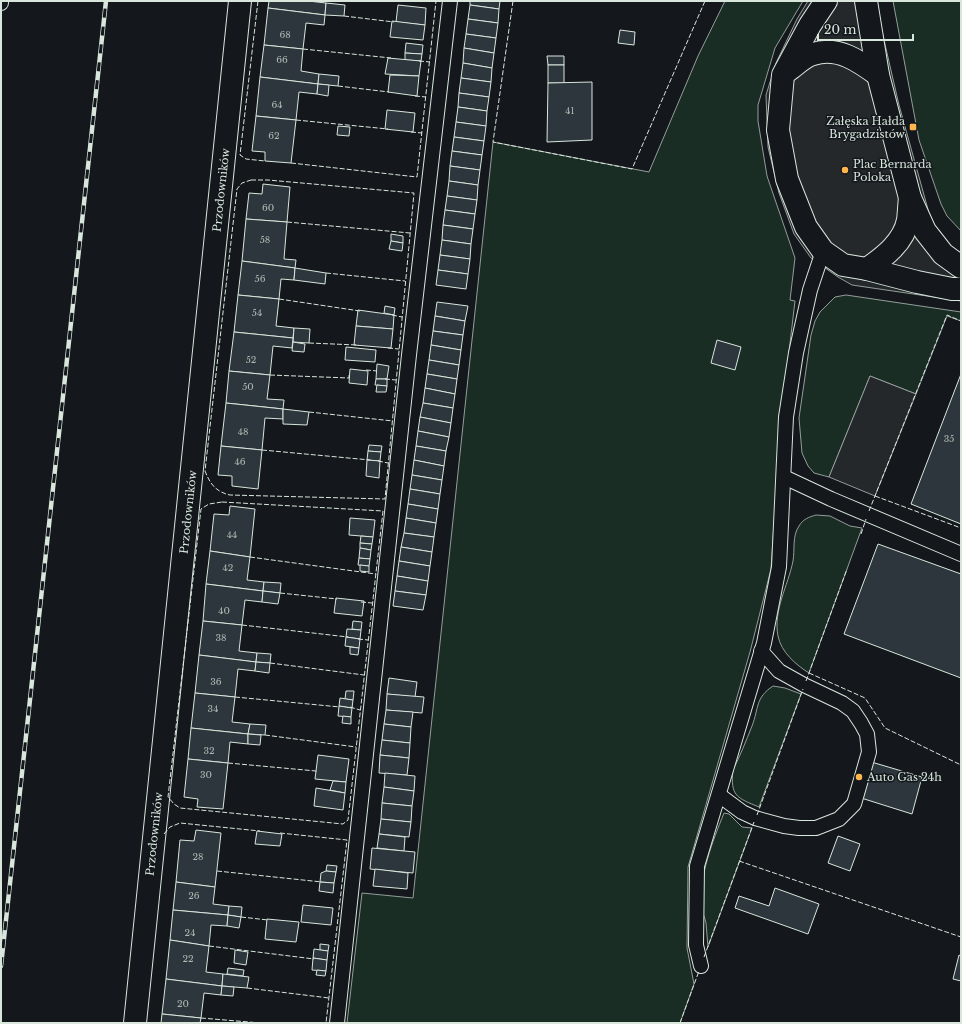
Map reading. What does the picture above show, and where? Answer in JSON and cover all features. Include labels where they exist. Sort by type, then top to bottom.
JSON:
[{"type":"street","name":"Przodowników","points":[[135,1023],[240,1]]},
{"type":"street","points":[[826,1],[810,25],[783,74],[778,130],[787,179],[806,227],[823,251],[843,266],[867,269],[917,282],[952,289],[961,289]]},
{"type":"street","points":[[866,1],[878,75],[910,198],[925,231],[943,254],[961,267]]},
{"type":"street","points":[[783,74],[812,54],[834,51],[859,61],[878,75]]},
{"type":"street","points":[[867,269],[886,255],[902,237],[908,221],[910,198]]},
{"type":"lane","points":[[336,1023],[409,355],[450,1]]},
{"type":"lane","points":[[701,966],[696,945],[697,866],[761,651],[779,567],[786,417],[796,353],[810,290],[823,251]]},
{"type":"lane","points":[[784,477],[831,499],[961,554]]},
{"type":"lane","points":[[719,795],[742,812],[755,818],[784,826],[799,828],[816,828],[839,819],[854,804],[869,752],[867,734],[861,723],[853,711],[842,703],[779,671],[761,651]]},
{"type":"green space","points":[[725,1],[803,1],[775,48],[758,105],[758,121],[767,176],[795,258],[790,300],[795,301],[781,419],[771,569],[750,652],[688,867],[687,948],[694,984],[680,1023],[347,1023],[362,893],[413,898],[493,142],[649,172],[698,56]]},
{"type":"green space","points":[[893,1],[961,1],[961,231],[947,216],[941,204],[919,140]]},
{"type":"green space","points":[[846,295],[961,312],[961,321],[947,316],[916,394],[870,376],[829,477],[814,473],[808,466],[802,453],[799,418],[811,335],[815,321],[820,312],[835,297]]},
{"type":"green space","points":[[816,515],[830,516],[850,526],[862,528],[809,673],[794,662],[786,653],[778,636],[777,626],[779,607],[793,561],[795,534],[804,520]]},
{"type":"green space","points":[[773,686],[785,688],[801,694],[759,807],[740,798],[734,791],[732,779],[733,770],[752,726],[760,699],[767,690]]},
{"type":"green space","points":[[724,813],[729,814],[742,827],[752,828],[708,947],[706,923],[701,907],[702,881],[711,847]]},
{"type":"shaded area","name":"Plac Bernarda Poloka","points":[[808,1],[875,1],[899,105],[929,213],[939,235],[961,259],[961,301],[852,285],[811,258],[794,234],[779,193],[768,147],[766,95],[776,63],[797,19]]},
{"type":"shaded area","points":[[870,376],[916,394],[875,496],[829,477]]},
{"type":"building","points":[[269,1],[308,1],[326,3],[325,15],[268,8]]},
{"type":"building","points":[[470,1],[500,1],[499,9],[470,5]]},
{"type":"building","points":[[326,3],[345,5],[344,16],[325,15]]},
{"type":"building","points":[[398,5],[426,8],[425,25],[396,22]]},
{"type":"building","points":[[470,5],[499,9],[498,23],[468,19]]},
{"type":"building","points":[[268,8],[325,15],[324,25],[306,23],[303,49],[264,45]]},
{"type":"building","points":[[468,19],[498,23],[496,38],[466,34]]},
{"type":"building","points":[[392,21],[425,25],[423,40],[390,37]]},
{"type":"building","points":[[620,30],[635,32],[634,45],[618,43]]},
{"type":"building","points":[[466,34],[496,38],[494,53],[464,48]]},
{"type":"building","points":[[406,43],[423,45],[422,54],[405,53]]},
{"type":"building","points":[[264,45],[303,49],[301,71],[319,74],[318,84],[260,77]]},
{"type":"building","points":[[464,48],[494,53],[492,68],[463,63]]},
{"type":"building","points":[[405,53],[422,54],[421,61],[405,60]]},
{"type":"building","points":[[547,56],[564,56],[564,65],[548,65]]},
{"type":"building","points":[[388,58],[421,61],[419,76],[385,74]]},
{"type":"building","points":[[463,63],[492,68],[491,82],[461,78]]},
{"type":"building","points":[[548,65],[564,65],[564,83],[548,83]]},
{"type":"building","points":[[319,74],[339,76],[338,86],[318,84]]},
{"type":"building","points":[[390,75],[419,76],[417,96],[388,92]]},
{"type":"building","points":[[260,77],[318,84],[317,94],[299,92],[296,120],[256,116]]},
{"type":"building","points":[[461,78],[491,82],[489,97],[459,93]]},
{"type":"building","points":[[592,82],[592,140],[547,142],[548,83]]},
{"type":"building","points":[[318,84],[329,85],[328,96],[317,94]]},
{"type":"building","points":[[459,93],[489,97],[487,111],[458,107]]},
{"type":"building","points":[[458,107],[487,111],[486,126],[456,122]]},
{"type":"building","points":[[387,110],[415,113],[413,132],[385,129]]},
{"type":"building","points":[[256,116],[296,120],[291,163],[265,161],[265,152],[252,151]]},
{"type":"building","points":[[456,122],[486,126],[484,141],[454,137]]},
{"type":"building","points":[[338,126],[350,127],[349,136],[337,135]]},
{"type":"building","points":[[454,137],[484,141],[482,155],[452,151]]},
{"type":"building","points":[[452,151],[482,155],[480,170],[450,166]]},
{"type":"building","points":[[450,166],[480,170],[478,185],[449,181]]},
{"type":"building","points":[[449,181],[478,185],[477,200],[447,196]]},
{"type":"building","points":[[263,184],[290,187],[287,222],[246,219],[249,193],[262,194]]},
{"type":"building","points":[[447,196],[477,200],[475,214],[445,210]]},
{"type":"building","points":[[445,210],[475,214],[473,229],[443,225]]},
{"type":"building","points":[[246,219],[287,222],[284,259],[296,260],[295,268],[242,261]]},
{"type":"building","points":[[443,225],[473,229],[471,244],[442,240]]},
{"type":"building","points":[[391,234],[403,236],[403,243],[391,241]]},
{"type":"building","points":[[442,240],[471,244],[470,259],[440,255]]},
{"type":"building","points":[[391,241],[403,243],[402,251],[389,249]]},
{"type":"building","points":[[440,255],[470,259],[468,274],[438,270]]},
{"type":"building","points":[[242,261],[295,268],[294,280],[281,279],[279,299],[238,295]]},
{"type":"building","points":[[295,268],[326,273],[325,284],[294,280]]},
{"type":"building","points":[[438,270],[468,274],[466,289],[436,285]]},
{"type":"building","points":[[238,295],[279,299],[276,326],[294,328],[293,338],[234,332]]},
{"type":"building","points":[[437,302],[468,306],[465,321],[435,316]]},
{"type":"building","points":[[385,306],[395,308],[394,315],[384,313]]},
{"type":"building","points":[[358,310],[394,315],[393,329],[356,326]]},
{"type":"building","points":[[435,316],[465,321],[463,335],[433,331]]},
{"type":"building","points":[[356,326],[393,329],[391,348],[354,345]]},
{"type":"building","points":[[294,328],[310,329],[309,343],[293,342]]},
{"type":"building","points":[[433,331],[463,335],[461,350],[431,345]]},
{"type":"building","points":[[234,332],[293,338],[292,348],[273,346],[270,375],[229,371]]},
{"type":"building","points":[[717,340],[741,347],[735,370],[711,363]]},
{"type":"building","points":[[293,342],[305,344],[304,352],[292,351]]},
{"type":"building","points":[[431,345],[461,350],[459,365],[429,360]]},
{"type":"building","points":[[346,347],[376,350],[375,362],[345,360]]},
{"type":"building","points":[[429,360],[459,365],[457,379],[427,374]]},
{"type":"building","points":[[377,364],[389,366],[387,379],[376,379]]},
{"type":"building","points":[[350,369],[368,371],[367,385],[349,383]]},
{"type":"building","points":[[229,371],[270,375],[267,399],[284,400],[283,409],[226,403]]},
{"type":"building","points":[[427,374],[457,379],[455,394],[425,388]]},
{"type":"building","points":[[961,374],[961,524],[911,504]]},
{"type":"building","points":[[376,379],[387,379],[387,386],[375,385]]},
{"type":"building","points":[[377,385],[387,386],[386,392],[376,392]]},
{"type":"building","points":[[425,388],[455,394],[453,408],[423,403]]},
{"type":"building","points":[[226,403],[283,409],[283,419],[265,418],[262,450],[221,446]]},
{"type":"building","points":[[423,403],[453,408],[451,423],[420,417]]},
{"type":"building","points":[[283,409],[309,412],[307,425],[283,424]]},
{"type":"building","points":[[420,417],[451,423],[449,437],[418,431]]},
{"type":"building","points":[[418,431],[449,437],[446,451],[416,446]]},
{"type":"building","points":[[369,445],[382,446],[381,452],[368,451]]},
{"type":"building","points":[[221,446],[262,450],[258,489],[232,486],[232,476],[218,475]]},
{"type":"building","points":[[416,446],[446,451],[444,466],[414,460]]},
{"type":"building","points":[[368,451],[381,452],[380,461],[367,460]]},
{"type":"building","points":[[367,460],[380,461],[379,478],[366,476]]},
{"type":"building","points":[[414,460],[444,466],[442,480],[412,475]]},
{"type":"building","points":[[412,475],[442,480],[440,494],[410,489]]},
{"type":"building","points":[[410,489],[440,494],[438,509],[408,504]]},
{"type":"building","points":[[408,504],[438,509],[436,523],[406,518]]},
{"type":"building","points":[[230,506],[255,509],[250,557],[210,551],[214,514],[229,515]]},
{"type":"building","points":[[350,518],[375,520],[373,537],[349,535]]},
{"type":"building","points":[[406,518],[436,523],[434,537],[404,533]]},
{"type":"building","points":[[404,533],[434,537],[432,552],[401,547]]},
{"type":"building","points":[[361,536],[373,537],[372,544],[360,543]]},
{"type":"building","points":[[360,543],[372,544],[371,550],[360,548]]},
{"type":"building","points":[[878,544],[961,574],[961,678],[844,634]]},
{"type":"building","points":[[401,547],[432,552],[430,566],[399,561]]},
{"type":"building","points":[[360,548],[371,550],[370,559],[359,558]]},
{"type":"building","points":[[210,551],[250,557],[247,580],[264,582],[263,591],[206,584]]},
{"type":"building","points":[[359,558],[370,559],[369,566],[358,565]]},
{"type":"building","points":[[399,561],[430,566],[428,581],[397,576]]},
{"type":"building","points":[[360,565],[369,566],[369,572],[360,571]]},
{"type":"building","points":[[397,576],[428,581],[426,595],[395,591]]},
{"type":"building","points":[[264,582],[281,583],[280,593],[263,591]]},
{"type":"building","points":[[206,584],[263,591],[262,602],[245,600],[242,625],[203,621]]},
{"type":"building","points":[[263,591],[280,593],[278,604],[262,602]]},
{"type":"building","points":[[395,591],[426,595],[423,610],[393,606]]},
{"type":"building","points":[[336,598],[364,601],[362,616],[334,613]]},
{"type":"building","points":[[203,621],[242,625],[239,651],[257,653],[256,662],[199,655]]},
{"type":"building","points":[[353,621],[362,622],[361,630],[352,629]]},
{"type":"building","points":[[347,629],[361,630],[360,639],[346,637]]},
{"type":"building","points":[[346,637],[360,639],[359,648],[345,646]]},
{"type":"building","points":[[350,647],[359,648],[358,655],[350,654]]},
{"type":"building","points":[[257,653],[271,654],[270,663],[256,662]]},
{"type":"building","points":[[199,655],[256,662],[255,671],[238,669],[235,697],[195,693]]},
{"type":"building","points":[[256,662],[270,663],[269,673],[255,671]]},
{"type":"building","points":[[389,678],[417,682],[415,697],[387,694]]},
{"type":"building","points":[[346,691],[354,691],[353,700],[345,699]]},
{"type":"building","points":[[195,693],[235,697],[232,722],[250,724],[248,734],[191,728]]},
{"type":"building","points":[[387,694],[424,697],[422,713],[386,710]]},
{"type":"building","points":[[340,698],[353,700],[352,708],[339,706]]},
{"type":"building","points":[[339,706],[352,708],[351,717],[338,716]]},
{"type":"building","points":[[386,710],[413,712],[411,727],[384,724]]},
{"type":"building","points":[[343,716],[351,717],[351,724],[342,723]]},
{"type":"building","points":[[250,724],[266,725],[265,735],[248,734]]},
{"type":"building","points":[[384,724],[411,727],[410,743],[382,740]]},
{"type":"building","points":[[191,728],[248,734],[248,744],[230,742],[228,763],[188,759]]},
{"type":"building","points":[[248,734],[261,735],[260,745],[248,744]]},
{"type":"building","points":[[382,740],[410,743],[409,758],[380,755]]},
{"type":"building","points":[[318,755],[349,759],[346,782],[315,779]]},
{"type":"building","points":[[380,755],[409,758],[407,775],[379,773]]},
{"type":"building","points":[[188,759],[228,763],[223,809],[197,807],[198,799],[184,797]]},
{"type":"building","points":[[868,761],[922,777],[912,814],[858,797]]},
{"type":"building","points":[[385,773],[415,776],[414,791],[384,787]]},
{"type":"building","points":[[333,781],[346,782],[345,793],[330,790]]},
{"type":"building","points":[[384,787],[414,791],[412,806],[382,803]]},
{"type":"building","points":[[316,788],[345,793],[343,810],[314,806]]},
{"type":"building","points":[[382,803],[412,806],[411,822],[381,819]]},
{"type":"building","points":[[381,819],[411,822],[409,837],[379,834]]},
{"type":"building","points":[[196,830],[221,833],[215,887],[176,882],[180,840],[194,841]]},
{"type":"building","points":[[257,831],[282,834],[280,846],[255,844]]},
{"type":"building","points":[[379,834],[405,837],[404,851],[377,848]]},
{"type":"building","points":[[838,836],[860,844],[850,871],[828,863]]},
{"type":"building","points":[[372,848],[415,852],[413,873],[370,869]]},
{"type":"building","points":[[327,865],[337,866],[336,872],[326,871]]},
{"type":"building","points":[[375,869],[408,873],[407,889],[373,886]]},
{"type":"building","points":[[326,871],[336,872],[334,883],[320,882],[321,873]]},
{"type":"building","points":[[176,882],[215,887],[213,904],[229,906],[228,915],[173,910]]},
{"type":"building","points":[[320,882],[334,883],[333,893],[319,891]]},
{"type":"building","points":[[775,888],[819,904],[808,934],[735,908],[739,896],[769,906]]},
{"type":"building","points":[[303,905],[333,908],[331,925],[301,922]]},
{"type":"building","points":[[229,906],[242,907],[241,917],[228,915]]},
{"type":"building","points":[[173,910],[228,915],[227,926],[211,925],[209,946],[170,940]]},
{"type":"building","points":[[228,915],[241,917],[239,928],[227,926]]},
{"type":"building","points":[[267,919],[299,922],[296,942],[265,939]]},
{"type":"building","points":[[170,940],[209,946],[206,972],[223,974],[222,986],[166,979]]},
{"type":"building","points":[[320,944],[329,945],[328,951],[320,950]]},
{"type":"building","points":[[314,949],[328,951],[327,960],[313,958]]},
{"type":"building","points":[[235,950],[248,952],[246,965],[234,963]]},
{"type":"building","points":[[959,955],[961,956],[961,981],[953,979]]},
{"type":"building","points":[[313,958],[327,960],[326,971],[312,970]]},
{"type":"building","points":[[228,968],[244,970],[243,976],[227,974]]},
{"type":"building","points":[[317,970],[326,971],[325,976],[316,975]]},
{"type":"building","points":[[223,974],[249,977],[247,988],[222,986]]},
{"type":"building","points":[[166,979],[222,986],[221,995],[204,993],[201,1018],[162,1014]]},
{"type":"building","points":[[222,986],[234,987],[233,996],[221,995]]},
{"type":"building","points":[[162,1014],[201,1018],[200,1023],[161,1023]]},
{"type":"railway","points":[[1,966],[106,1]]},
{"type":"fence","points":[[258,1],[240,155],[246,159],[265,161]]},
{"type":"fence","points":[[291,163],[417,177],[436,1]]},
{"type":"fence","points":[[513,1],[493,142],[632,169],[705,1]]},
{"type":"fence","points":[[344,16],[394,22]]},
{"type":"fence","points":[[303,49],[391,58]]},
{"type":"fence","points":[[419,61],[430,62]]},
{"type":"fence","points":[[338,86],[389,92]]},
{"type":"fence","points":[[415,96],[426,97]]},
{"type":"fence","points":[[296,120],[388,129]]},
{"type":"fence","points":[[411,132],[422,133]]},
{"type":"fence","points":[[251,180],[268,180],[414,193],[385,499],[230,495],[217,490],[211,484],[207,476],[205,471],[237,189],[242,183],[251,180]]},
{"type":"fence","points":[[287,222],[410,233]]},
{"type":"fence","points":[[326,273],[405,281]]},
{"type":"fence","points":[[279,299],[360,311]]},
{"type":"fence","points":[[392,315],[402,317]]},
{"type":"fence","points":[[869,511],[947,315],[961,321]]},
{"type":"fence","points":[[309,343],[357,345]]},
{"type":"fence","points":[[388,348],[399,349]]},
{"type":"fence","points":[[366,370],[377,371]]},
{"type":"fence","points":[[270,375],[349,378],[349,375]]},
{"type":"fence","points":[[385,379],[396,380]]},
{"type":"fence","points":[[309,412],[393,421]]},
{"type":"fence","points":[[262,450],[370,460]]},
{"type":"fence","points":[[378,461],[388,463]]},
{"type":"fence","points":[[875,496],[961,528]]},
{"type":"fence","points":[[222,502],[383,511],[348,820],[343,824],[180,808],[168,797],[201,509],[209,504],[222,502]]},
{"type":"fence","points":[[861,534],[866,519]]},
{"type":"fence","points":[[250,557],[376,574]]},
{"type":"fence","points":[[806,681],[847,569]]},
{"type":"fence","points":[[280,593],[337,599]]},
{"type":"fence","points":[[361,602],[372,603]]},
{"type":"fence","points":[[242,625],[348,637]]},
{"type":"fence","points":[[358,639],[368,640]]},
{"type":"fence","points":[[270,663],[364,675]]},
{"type":"fence","points":[[809,673],[865,698],[885,728],[961,765]]},
{"type":"fence","points":[[757,815],[803,689]]},
{"type":"fence","points":[[235,697],[340,707]]},
{"type":"fence","points":[[350,707],[360,710]]},
{"type":"fence","points":[[265,735],[356,747]]},
{"type":"fence","points":[[228,763],[316,771],[316,773]]},
{"type":"fence","points":[[704,957],[754,822]]},
{"type":"fence","points":[[164,834],[170,827],[180,823],[260,831]]},
{"type":"fence","points":[[280,833],[347,840],[326,1023]]},
{"type":"fence","points":[[739,861],[961,937]]},
{"type":"fence","points":[[217,871],[322,882]]},
{"type":"fence","points":[[241,917],[268,920]]},
{"type":"fence","points":[[209,946],[314,959]]},
{"type":"fence","points":[[680,1023],[699,971]]},
{"type":"fence","points":[[247,988],[329,998]]},
{"type":"fence","points":[[201,1018],[261,1023]]},
{"type":"place","name":"Załęska Hałda Brygadzistów","points":[[913,127]]},
{"type":"place","name":"Plac Bernarda Poloka","points":[[845,170]]},
{"type":"place","name":"Auto Gas 24h","points":[[859,777]]}]
